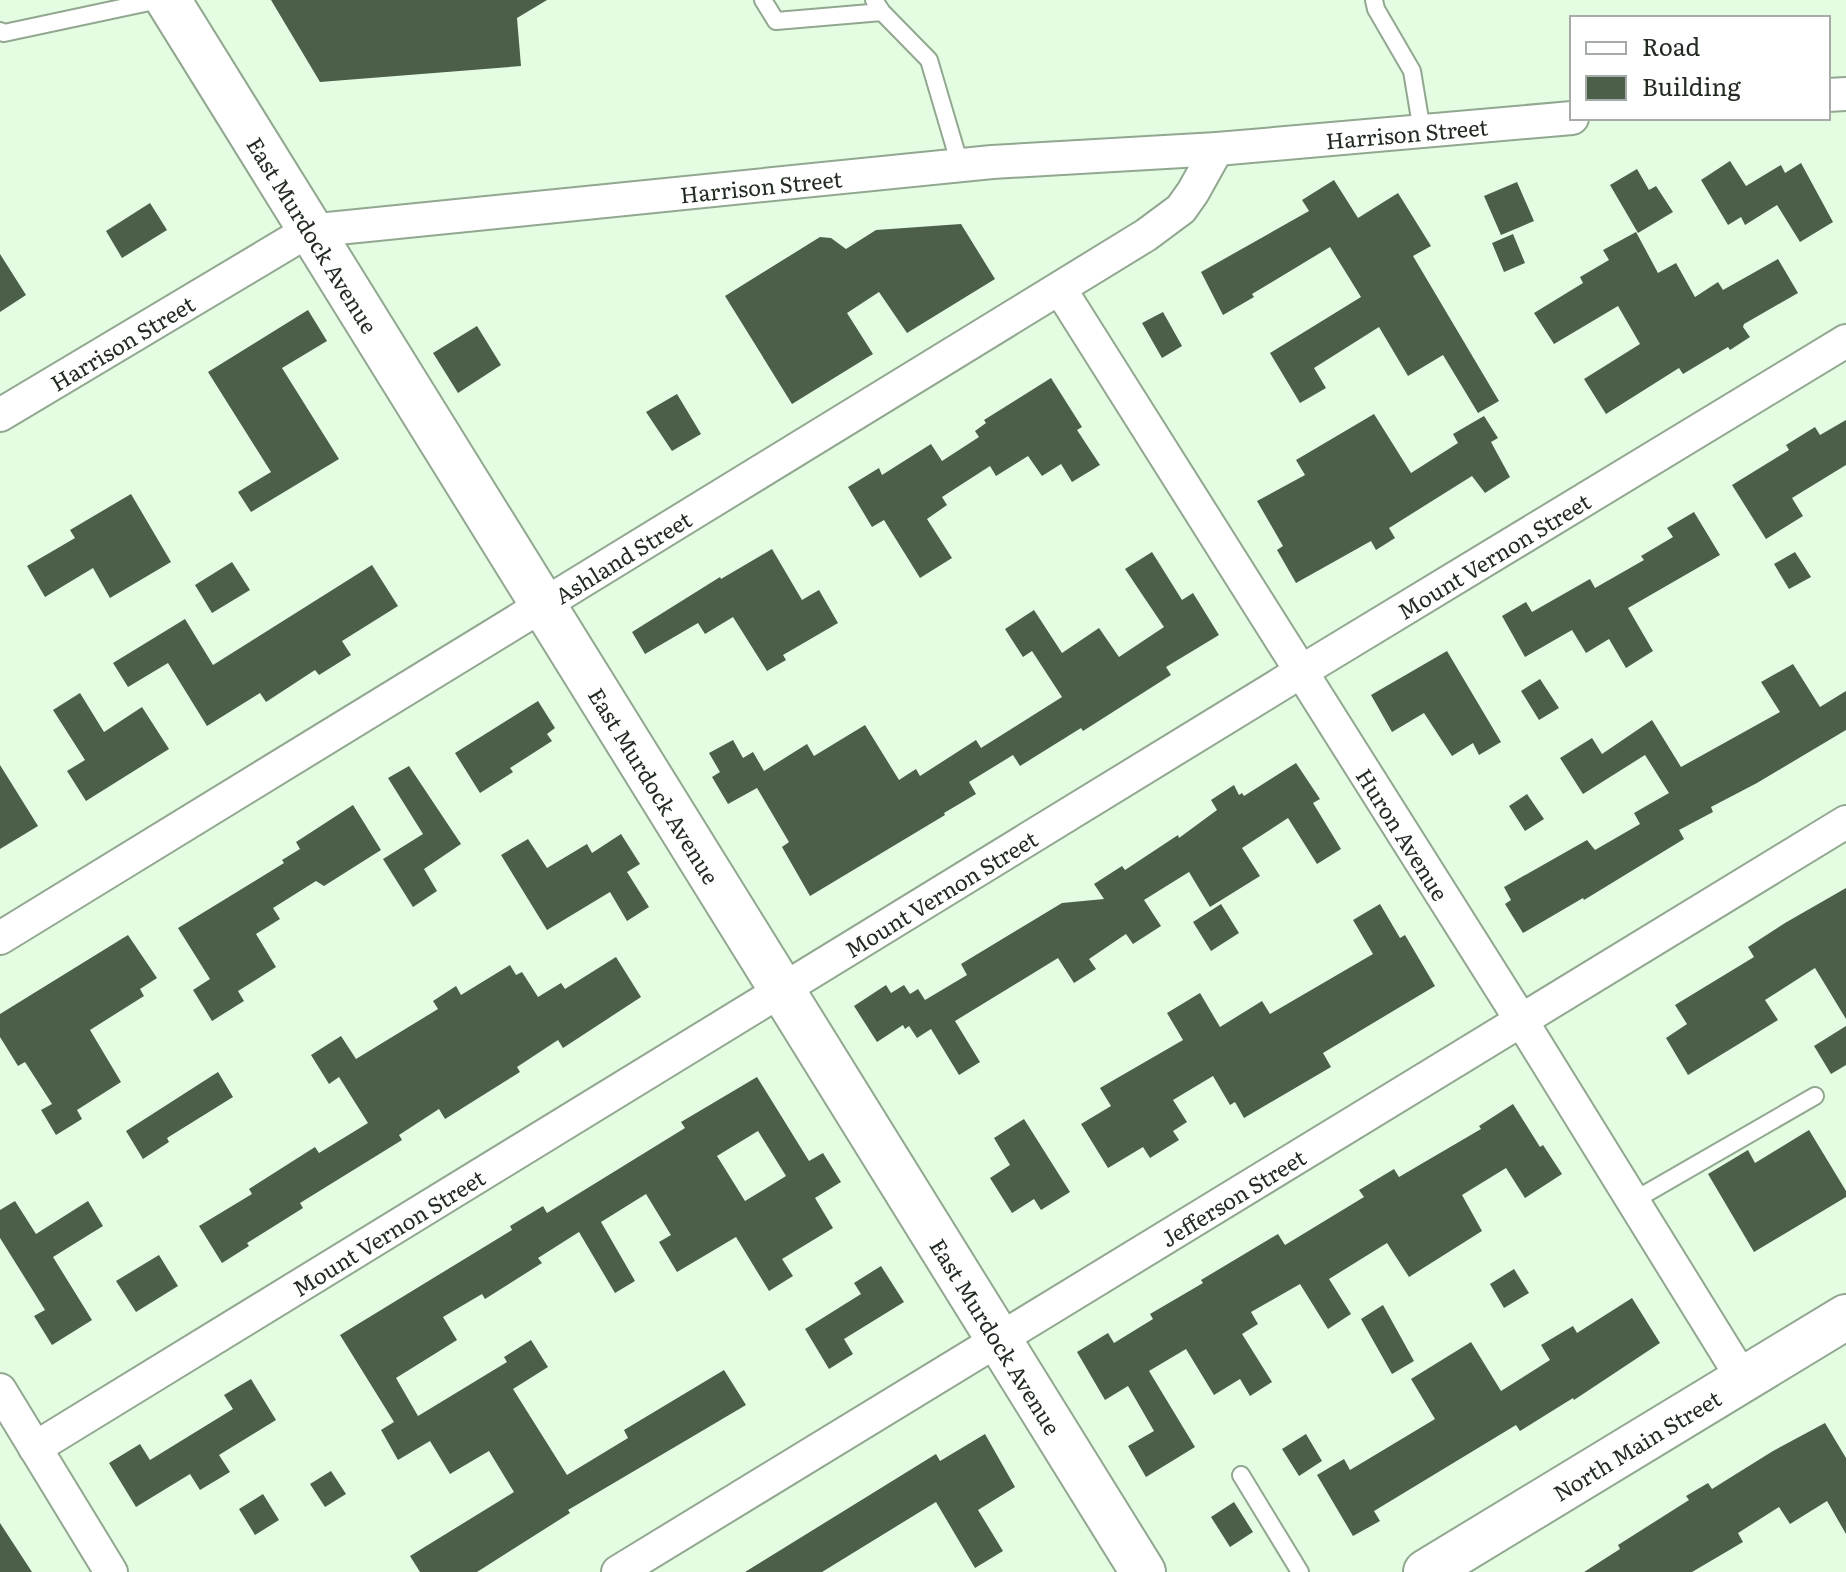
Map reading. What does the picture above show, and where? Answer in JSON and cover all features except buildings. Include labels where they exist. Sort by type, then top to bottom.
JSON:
[{"type":"main road","name":"East Murdock Avenue","points":[[168,0],[308,231],[784,989],[1143,1572]]},
{"type":"main road","name":"North Main Street","points":[[1426,1572],[1846,1317]]},
{"type":"street","name":"Harrison Street","points":[[0,415],[308,231],[960,165],[1217,149],[1570,118]]},
{"type":"street","name":"Ashland Street","points":[[0,938],[1146,235],[1181,209],[1217,149]]},
{"type":"street","name":"Huron Avenue","points":[[1060,289],[1521,1020],[1743,1379]]},
{"type":"street","name":"Mount Vernon Street","points":[[35,1448],[1846,341]]},
{"type":"street","name":"Jefferson Street","points":[[618,1572],[1846,822]]},
{"type":"street","points":[[0,1390],[10,1427],[35,1448],[111,1572]]},
{"type":"lane","points":[[0,31],[4,33],[159,0]]},
{"type":"lane","points":[[763,0],[776,21],[878,6],[929,60],[960,165]]},
{"type":"lane","points":[[1374,0],[1376,9],[1412,71],[1422,131]]},
{"type":"lane","points":[[1633,1201],[1815,1096]]},
{"type":"lane","points":[[1241,1475],[1300,1572]]}]
